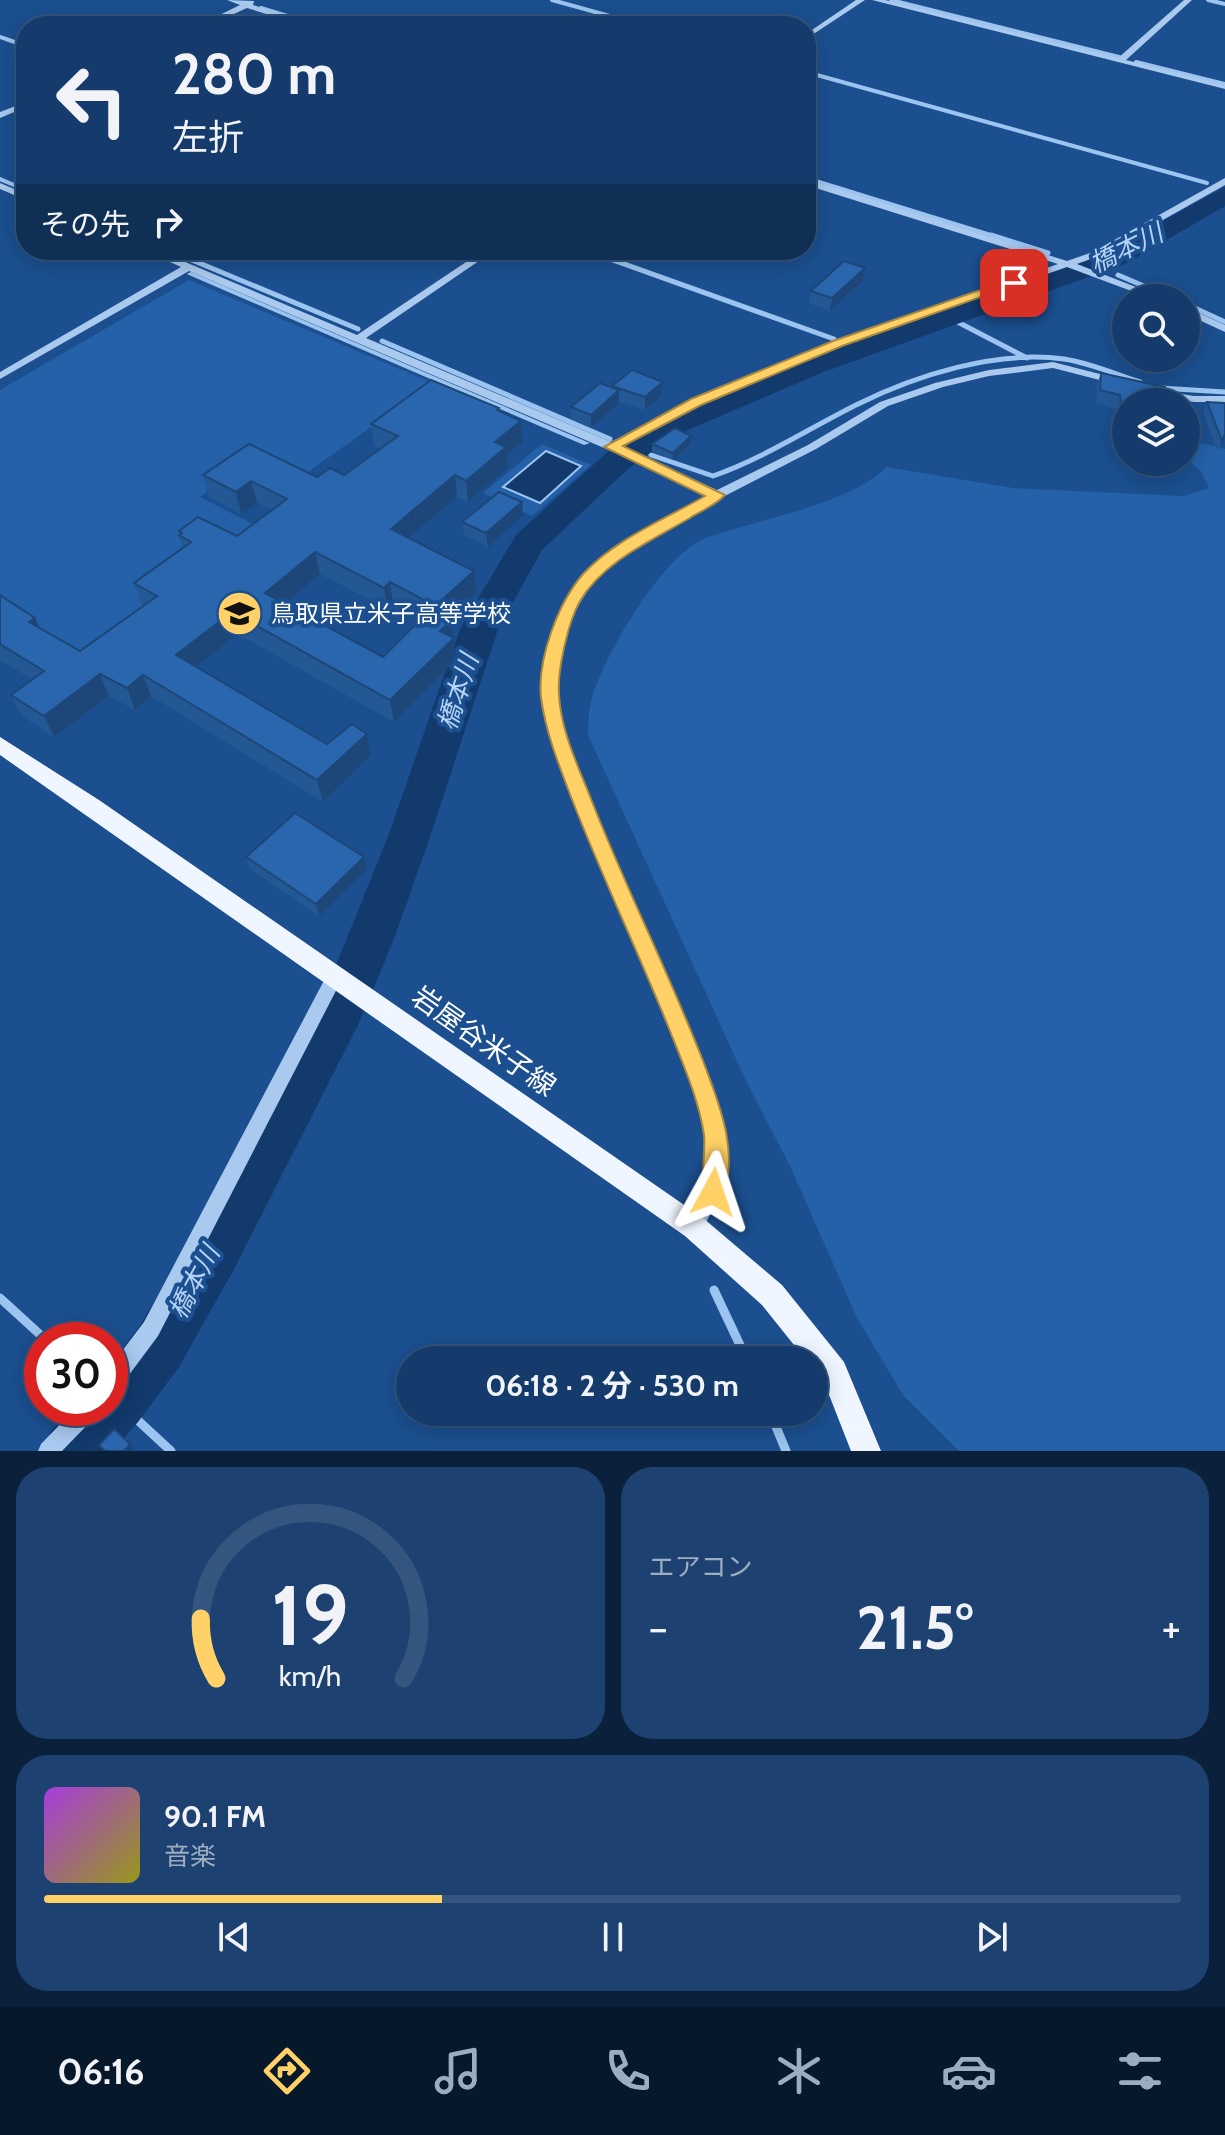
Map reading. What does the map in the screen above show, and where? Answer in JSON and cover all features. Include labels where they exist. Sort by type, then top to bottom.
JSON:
[{"type":"main road","name":"岩屋谷米子線","points":[[0,745],[694,1227],[772,1295],[834,1372],[866,1451]]},
{"type":"street","points":[[231,0],[282,16]]},
{"type":"street","points":[[223,16],[259,0]]},
{"type":"street","points":[[816,30],[861,0]]},
{"type":"street","points":[[876,0],[1225,87]]},
{"type":"street","points":[[1121,60],[1188,0]]},
{"type":"street","points":[[614,448],[696,402],[838,343],[1096,254],[1225,181]]},
{"type":"street","points":[[816,185],[1128,284]]},
{"type":"street","points":[[172,260],[717,495]]},
{"type":"street","points":[[358,339],[475,260]]},
{"type":"street","points":[[0,376],[188,267]]},
{"type":"street","points":[[1200,317],[1225,329]]},
{"type":"street","points":[[694,1227],[713,1192],[717,1176],[716,1135],[708,1104],[680,1030],[600,847],[560,744],[550,696],[552,664],[571,601],[591,576],[617,554],[717,495],[812,447],[884,404],[939,385],[989,373],[1053,365],[1127,385]]},
{"type":"street","points":[[1200,399],[1225,399]]},
{"type":"street","points":[[128,1360],[151,1329],[338,978]]},
{"type":"street","points":[[48,1451],[72,1426]]},
{"type":"shaded area","points":[[191,273],[587,443],[189,274]]},
{"type":"shaded area","points":[[189,280],[433,383],[294,482],[252,460],[200,497],[261,528],[85,662],[0,608],[0,390]]},
{"type":"shaded area","points":[[1200,443],[1225,449],[1225,1451],[959,1451],[903,1395],[857,1318],[790,1166],[746,1081],[588,735],[591,703],[598,680],[637,608],[654,584],[689,547],[706,538],[826,501],[870,480],[886,467],[1013,488],[1184,496],[1209,488],[1202,473]]},
{"type":"shaded area","points":[[542,444],[591,465],[532,516],[483,493]]},
{"type":"shaded area","points":[[546,451],[581,466],[540,503],[503,487]]},
{"type":"building","points":[[844,261],[865,268],[832,298],[811,291]]},
{"type":"building","points":[[632,370],[663,382],[645,397],[612,386]]},
{"type":"building","points":[[1101,373],[1165,388],[1112,388],[1112,393],[1100,390]]},
{"type":"building","points":[[431,380],[499,408],[497,410],[521,421],[495,442],[506,447],[466,481],[455,475],[391,529],[474,571],[435,606],[390,582],[384,588],[315,552],[265,593],[383,657],[430,610],[452,620],[440,631],[454,638],[390,700],[232,612],[176,655],[327,744],[352,724],[367,734],[317,780],[143,675],[127,688],[100,674],[44,716],[11,695],[44,671],[0,644],[0,595],[35,618],[29,622],[80,651],[157,596],[134,583],[191,542],[179,535],[182,533],[179,531],[198,517],[237,536],[287,499],[251,481],[236,492],[203,475],[249,444],[317,477],[330,468],[344,475],[398,436],[371,424]]},
{"type":"building","points":[[600,383],[619,390],[591,415],[571,407]]},
{"type":"building","points":[[1207,402],[1225,403],[1225,434],[1222,441]]},
{"type":"building","points":[[675,428],[691,436],[673,453],[652,444]]},
{"type":"building","points":[[499,492],[522,502],[486,533],[462,522]]},
{"type":"building","points":[[295,813],[364,857],[316,904],[246,857]]},
{"type":"building","points":[[114,1429],[130,1444],[124,1451],[105,1451],[99,1445]]},
{"type":"waterway","points":[[552,0],[610,16]]},
{"type":"waterway","points":[[891,0],[1119,57]]},
{"type":"waterway","points":[[1208,0],[1225,4]]},
{"type":"waterway","points":[[261,8],[287,16]]},
{"type":"waterway","points":[[0,37],[16,43]]},
{"type":"waterway","points":[[1136,62],[1225,84]]},
{"type":"waterway","points":[[816,75],[1207,183]]},
{"type":"waterway","points":[[0,179],[16,186]]},
{"type":"waterway","points":[[816,181],[997,237]]},
{"type":"waterway","name":"橋本川","points":[[73,1451],[118,1402],[159,1347],[214,1252],[341,1010],[410,834],[479,629],[528,543],[617,461],[663,429],[815,365],[1115,258],[1225,195]]},
{"type":"waterway","points":[[991,235],[1048,253]]},
{"type":"waterway","points":[[192,260],[358,329]]},
{"type":"waterway","points":[[613,260],[834,339]]},
{"type":"waterway","points":[[1118,275],[1139,284]]},
{"type":"waterway","points":[[1200,310],[1225,322]]},
{"type":"waterway","points":[[948,317],[1026,357]]},
{"type":"waterway","points":[[382,341],[610,439]]},
{"type":"waterway","points":[[651,455],[713,476],[904,384],[957,367],[1026,357]]},
{"type":"waterway","points":[[1026,357],[1064,359],[1140,382]]},
{"type":"waterway","points":[[1200,390],[1225,392]]},
{"type":"waterway","points":[[714,1290],[740,1346]]},
{"type":"waterway","points":[[0,1298],[26,1322]]},
{"type":"waterway","points":[[128,1411],[171,1451]]},
{"type":"waterway","points":[[776,1426],[786,1451]]},
{"type":"place","name":"鳥取県立米子高等学校","points":[[240,614]]},
{"type":"route","points":[[713,1192],[717,1176],[716,1135],[708,1104],[560,744],[550,696],[552,664],[565,616],[571,601],[591,576],[617,554],[717,495],[611,447],[696,402],[838,343],[1014,283]]}]
